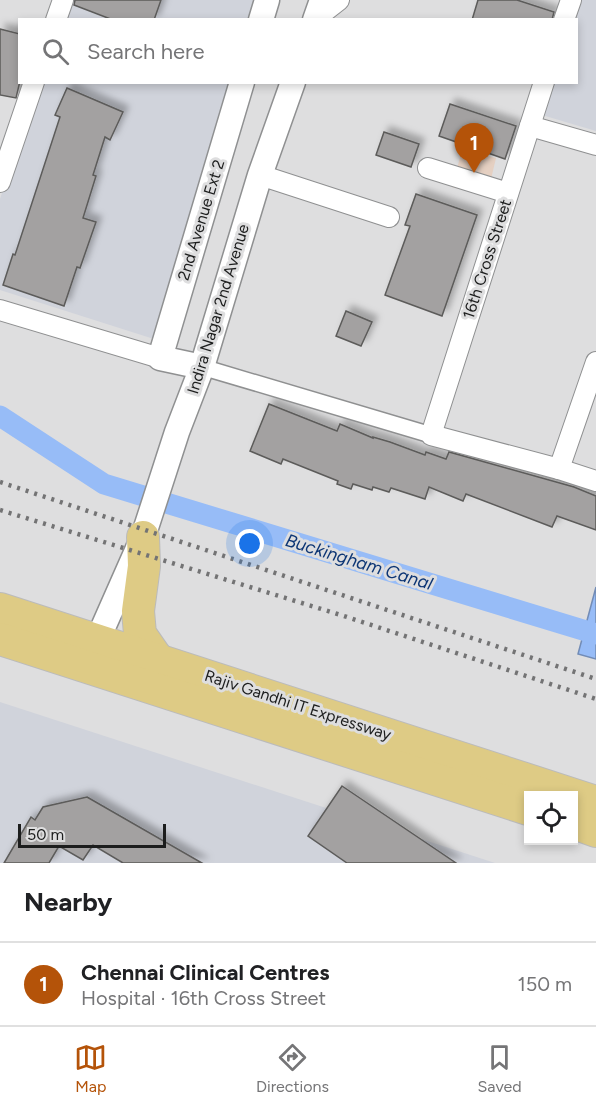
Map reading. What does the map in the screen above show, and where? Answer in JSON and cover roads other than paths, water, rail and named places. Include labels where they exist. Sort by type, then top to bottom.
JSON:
[{"type":"main road","points":[[143,537],[144,566],[138,611],[140,634],[158,660]]},
{"type":"main road","name":"Rajiv Gandhi IT Expressway","points":[[0,609],[92,653],[524,808]]},
{"type":"main road","name":"Rajiv Gandhi IT Expressway","points":[[0,639],[158,660],[596,802]]},
{"type":"main road","points":[[578,825],[596,831]]},
{"type":"street","points":[[57,18],[63,0]]},
{"type":"street","points":[[262,18],[267,0]]},
{"type":"street","points":[[318,12],[339,0]]},
{"type":"street","points":[[565,18],[571,0]]},
{"type":"street","points":[[0,182],[33,84]]},
{"type":"street","name":"2nd Avenue Ext 2","points":[[160,358],[241,84]]},
{"type":"street","name":"Indira Nagar 2nd Avenue","points":[[92,653],[143,537],[177,432],[202,368],[260,175],[292,84]]},
{"type":"street","name":"16th Cross Street","points":[[431,435],[543,84]]},
{"type":"street","points":[[530,126],[596,145]]},
{"type":"street","points":[[428,168],[508,194]]},
{"type":"street","points":[[260,175],[389,217]]},
{"type":"street","points":[[0,310],[160,358],[596,481]]},
{"type":"street","points":[[559,469],[596,362]]},
{"type":"water","points":[[596,587],[596,659],[578,654]]},
{"type":"waterway","name":"Buckingham Canal","points":[[0,416],[104,484],[596,634]]},
{"type":"railway","points":[[0,482],[596,679]]},
{"type":"railway","points":[[0,510],[344,616],[596,699]]},
{"type":"place","name":"Chennai Clinical Centres","points":[[474,173]]}]
